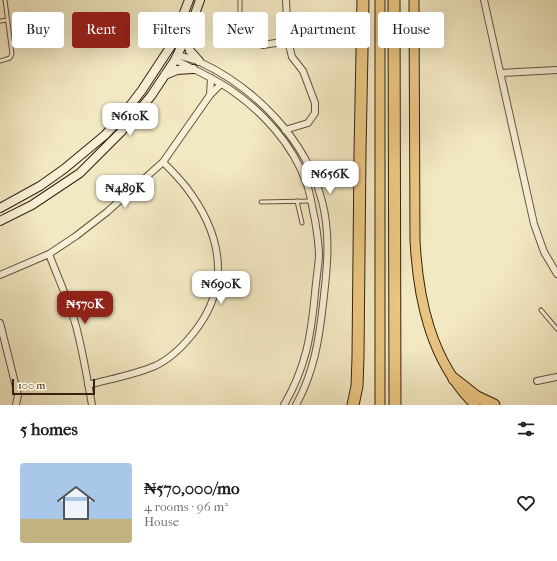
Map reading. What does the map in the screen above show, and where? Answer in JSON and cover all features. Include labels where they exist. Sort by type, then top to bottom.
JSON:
[{"type":"highway","points":[[353,405],[357,386],[358,357],[363,0]]},
{"type":"highway","points":[[394,0],[395,405]]},
{"type":"highway","points":[[454,379],[477,397],[494,405]]},
{"type":"main road","points":[[380,0],[380,405]]},
{"type":"main road","points":[[414,0],[414,232],[416,266],[422,305],[440,355],[454,379],[475,405]]},
{"type":"street","points":[[184,12],[189,0]]},
{"type":"street","points":[[195,12],[200,0]]},
{"type":"street","points":[[286,0],[287,12]]},
{"type":"street","points":[[484,0],[534,224],[544,252],[557,274]]},
{"type":"street","points":[[0,208],[40,186],[64,169],[105,135],[133,102],[170,48]]},
{"type":"street","points":[[172,48],[175,57],[193,69],[231,90],[268,122],[283,140],[298,163],[307,182],[317,234],[319,255],[310,336],[304,364],[284,405]]},
{"type":"street","points":[[0,221],[32,205],[80,173],[121,132],[151,96],[180,48]]},
{"type":"street","points":[[189,48],[199,62]]},
{"type":"street","points":[[285,130],[308,123],[315,114],[315,103],[303,71],[292,57],[290,48]]},
{"type":"street","points":[[161,62],[175,57],[199,62],[235,82],[263,104],[285,130],[300,149],[316,179],[322,202],[328,256],[319,339],[315,361],[296,405]]},
{"type":"street","points":[[164,76],[177,70],[193,69]]},
{"type":"street","points":[[501,73],[557,70]]},
{"type":"street","points":[[210,95],[211,78]]},
{"type":"street","points":[[0,276],[49,254],[76,236],[107,212],[163,162],[210,95],[221,84]]},
{"type":"street","points":[[88,385],[141,371],[156,365],[170,356],[190,337],[211,307],[217,282],[218,262],[212,232],[206,216],[186,187],[163,162]]},
{"type":"street","points":[[49,254],[76,325],[85,362],[92,405]]},
{"type":"street","points":[[0,322],[18,395],[16,405]]},
{"type":"street","points":[[537,381],[557,376]]},
{"type":"lane","points":[[0,61],[10,58],[12,54],[5,0]]},
{"type":"lane","points":[[238,12],[240,0]]},
{"type":"lane","points":[[0,21],[8,20]]},
{"type":"lane","points":[[297,201],[302,223]]},
{"type":"lane","points":[[261,202],[311,201]]},
{"type":"lane","points":[[541,310],[557,329]]}]
